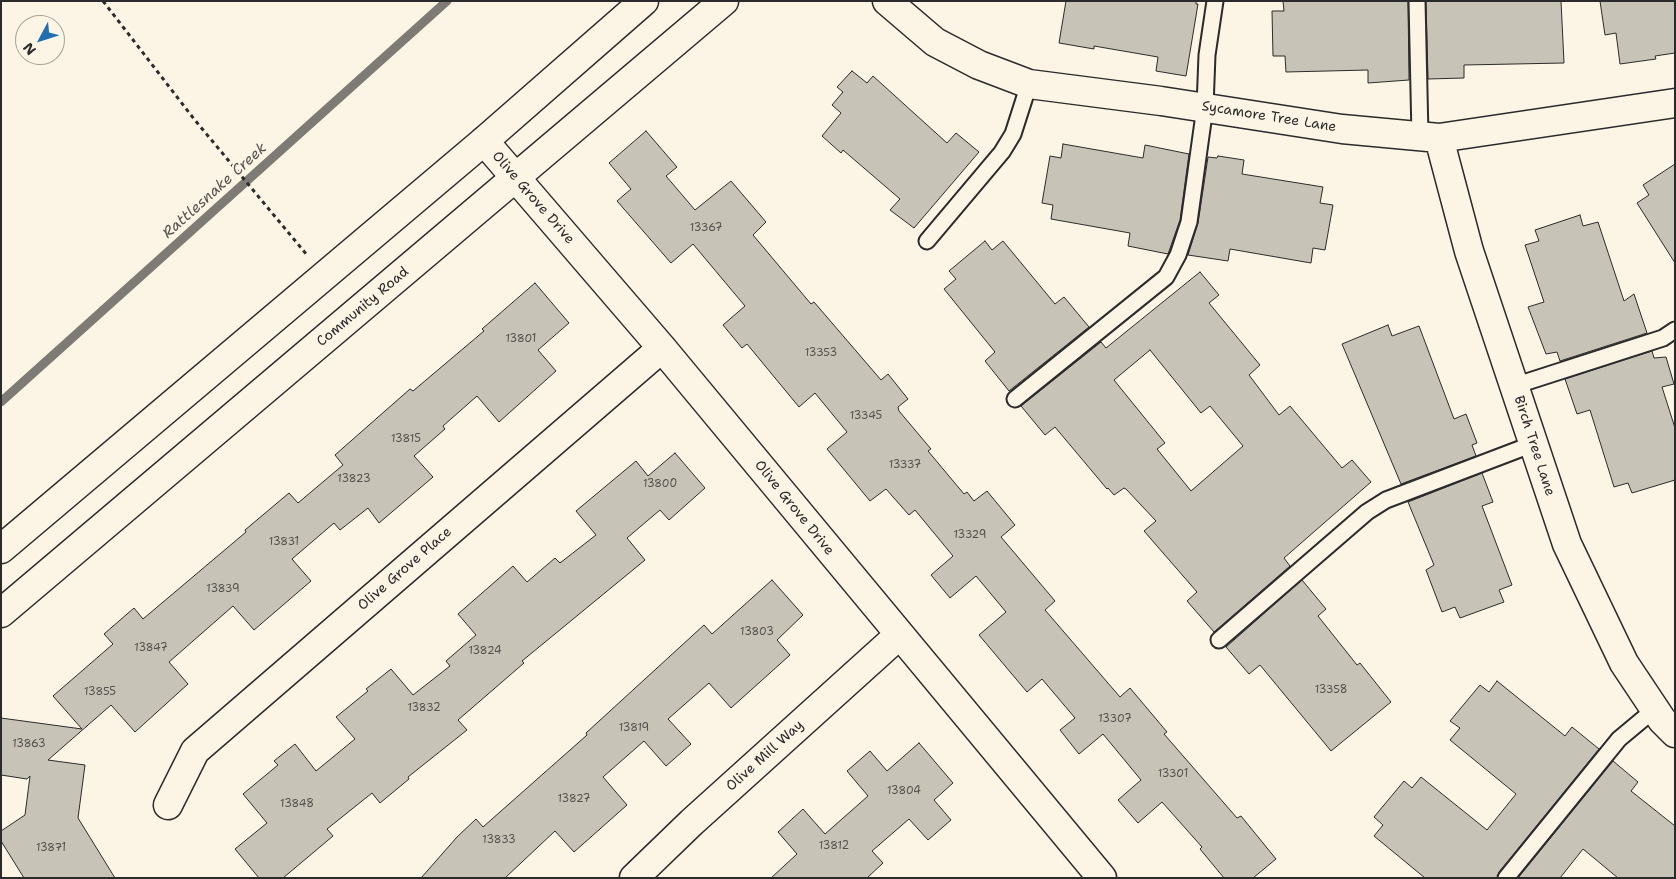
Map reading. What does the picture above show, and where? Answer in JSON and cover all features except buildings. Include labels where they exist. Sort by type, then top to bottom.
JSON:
[{"type":"street","points":[[1,549],[484,141],[644,1]]},
{"type":"street","name":"Community Road","points":[[1,613],[724,1]]},
{"type":"street","name":"Sycamore Tree Lane","points":[[886,1],[935,42],[979,66],[1029,84],[1205,107],[1342,129],[1429,137],[1675,103]]},
{"type":"street","name":"Birch Tree Lane","points":[[1429,137],[1567,544],[1585,585],[1624,662],[1655,709],[1675,733]]},
{"type":"street","name":"Olive Grove Drive","points":[[484,141],[662,348],[898,636],[1102,878]]},
{"type":"street","name":"Olive Grove Place","points":[[168,805],[195,751],[662,348]]},
{"type":"street","name":"Olive Mill Way","points":[[634,878],[700,815],[898,636]]},
{"type":"lane","points":[[1015,399],[1166,277],[1178,255],[1189,222],[1205,107],[1207,55],[1216,1]]},
{"type":"lane","points":[[1417,1],[1429,137]]},
{"type":"lane","points":[[927,241],[1002,152],[1013,134],[1029,84]]},
{"type":"lane","points":[[1514,386],[1663,338],[1675,330]]},
{"type":"lane","points":[[1219,640],[1366,512],[1386,500],[1533,444]]},
{"type":"lane","points":[[1506,878],[1619,739],[1655,709]]},
{"type":"path","points":[[103,1],[194,119],[298,243]]},
{"type":"waterway","name":"Rattlesnake Creek","points":[[1,402],[447,1]]}]
